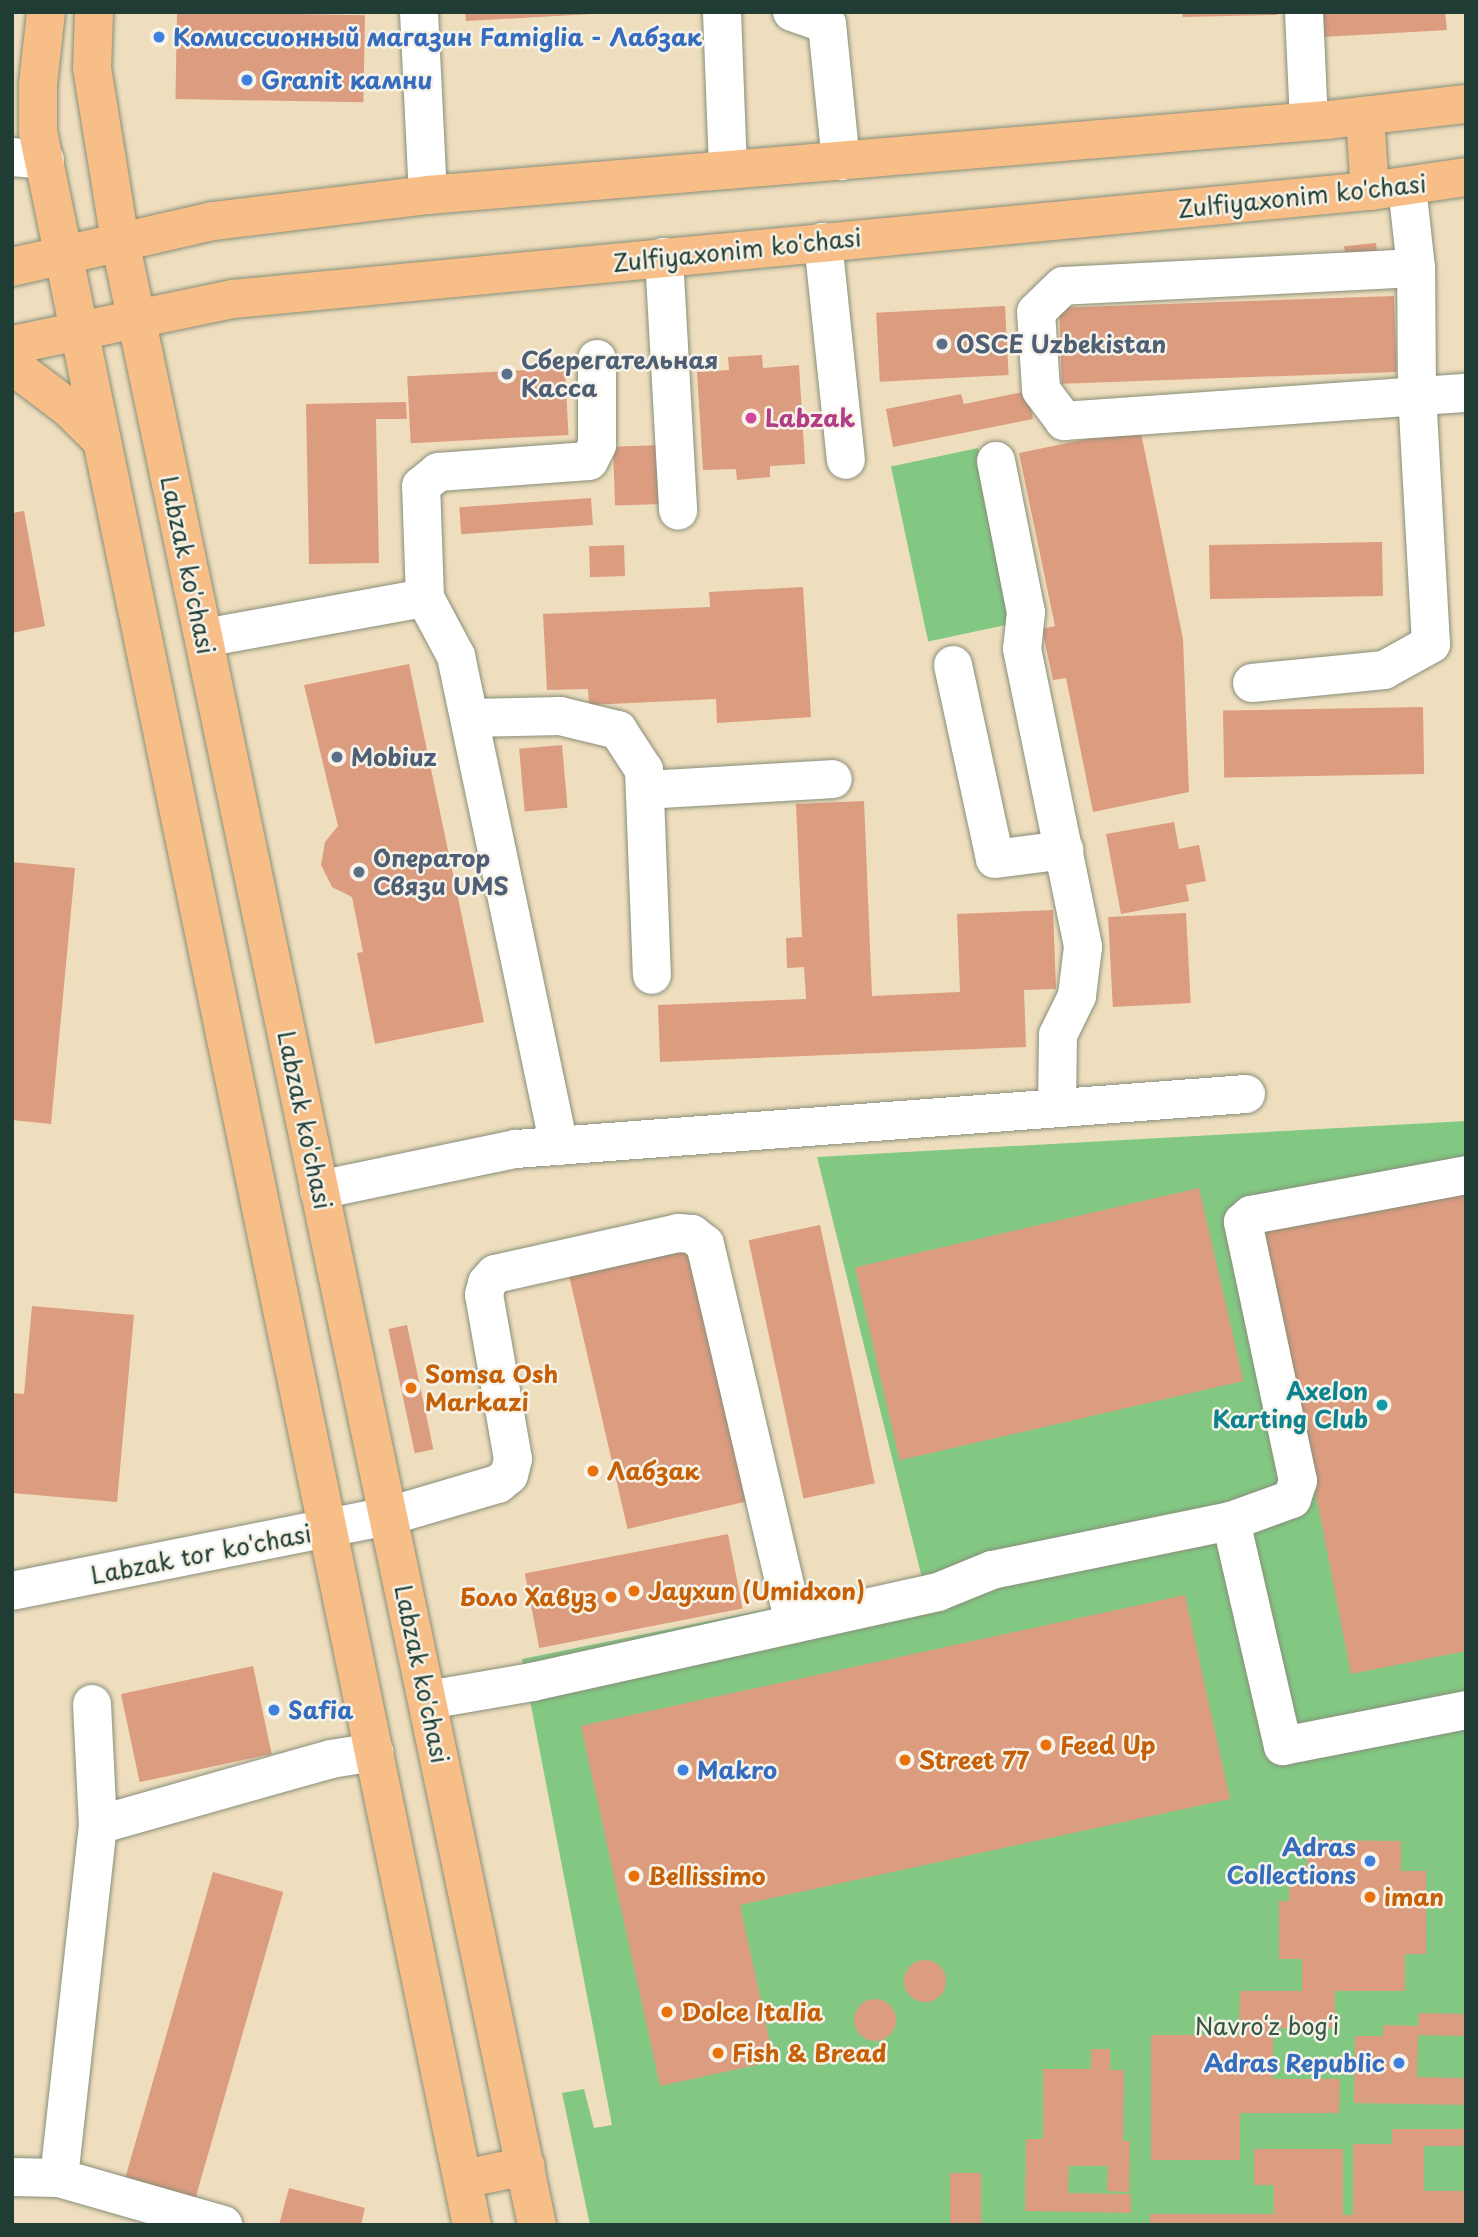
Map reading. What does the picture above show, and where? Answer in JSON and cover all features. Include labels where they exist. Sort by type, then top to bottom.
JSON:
[{"type":"main road","points":[[46,12],[38,84],[38,132],[28,158],[63,253],[472,2225]]},
{"type":"main road","name":"Labzak ko'chasi","points":[[94,12],[92,68],[120,241],[537,2225]]},
{"type":"main road","points":[[12,267],[63,253],[213,221],[428,195],[1309,121],[1466,104]]},
{"type":"main road","points":[[1365,116],[1388,189]]},
{"type":"main road","name":"Zulfiyaxonim ko'chasi","points":[[12,345],[137,322],[233,299],[1388,189],[1466,177]]},
{"type":"main road","points":[[12,365],[70,409],[102,441]]},
{"type":"main road","points":[[463,2179],[526,2166]]},
{"type":"street","points":[[419,12],[428,195]]},
{"type":"street","points":[[722,12],[729,170]]},
{"type":"street","points":[[792,12],[827,24],[841,161]]},
{"type":"street","points":[[1304,12],[1309,121]]},
{"type":"street","points":[[1252,683],[1384,670],[1431,644],[1417,396],[1416,268],[1388,189]]},
{"type":"street","points":[[823,242],[846,460]]},
{"type":"street","points":[[664,257],[678,511]]},
{"type":"street","points":[[1416,268],[1063,286],[1036,312],[1041,390],[1064,421],[1466,393]]},
{"type":"street","points":[[559,1146],[456,656],[425,598],[421,486],[438,472],[589,461],[597,445],[597,359]]},
{"type":"street","points":[[996,461],[1026,612],[1022,649],[1083,947],[1077,996],[1058,1035],[1057,1108]]},
{"type":"street","points":[[204,638],[425,598]]},
{"type":"street","points":[[953,665],[995,859],[1064,850]]},
{"type":"street","points":[[471,718],[559,716],[618,730],[645,770],[652,975]]},
{"type":"street","points":[[645,790],[833,779]]},
{"type":"street","points":[[320,1190],[516,1149],[1246,1094]]},
{"type":"street","points":[[428,1700],[938,1592],[992,1570],[1231,1521],[1292,1499],[1298,1481],[1243,1222],[1251,1214],[1466,1175]]},
{"type":"street","name":"Labzak tor ko'chasi","points":[[12,1591],[389,1516],[498,1484],[509,1475],[513,1460],[484,1295],[495,1275],[692,1234],[705,1244],[794,1624]]},
{"type":"street","points":[[1231,1521],[1283,1746],[1466,1710]]},
{"type":"street","points":[[59,2178],[98,1825],[92,1704]]},
{"type":"street","points":[[98,1825],[331,1759],[374,1752]]},
{"type":"street","points":[[12,2177],[59,2178],[104,2209],[223,2225]]},
{"type":"green space","points":[[978,448],[1015,623],[928,642],[891,467]]},
{"type":"green space","name":"Navroʻz bogʻi","points":[[1466,1121],[1466,2225],[590,2225],[562,2093],[584,2089],[594,2128],[612,2125],[522,1659],[922,1578],[817,1157]]},
{"type":"building","points":[[177,12],[365,15],[363,102],[175,99]]},
{"type":"building","points":[[465,12],[592,12],[592,14],[466,21]]},
{"type":"building","points":[[1182,12],[1277,12],[1277,15],[1183,17]]},
{"type":"building","points":[[1322,12],[1445,12],[1447,30],[1323,37]]},
{"type":"building","points":[[1376,243],[1378,263],[1346,266],[1344,246]]},
{"type":"building","points":[[1394,296],[1397,372],[1062,384],[1059,308]]},
{"type":"building","name":"OSCE Uzbekistan","points":[[1005,306],[1009,375],[880,382],[876,313]]},
{"type":"building","points":[[762,355],[763,368],[799,365],[805,464],[770,466],[770,477],[737,480],[736,469],[703,470],[697,372],[729,370],[728,357]]},
{"type":"building","points":[[565,368],[569,435],[411,443],[407,376]]},
{"type":"building","points":[[1028,391],[1033,419],[893,447],[886,409],[961,394],[964,404]]},
{"type":"building","points":[[406,402],[407,419],[376,419],[379,563],[309,564],[306,404]]},
{"type":"building","points":[[1140,428],[1183,639],[1189,792],[1093,812],[1066,678],[1053,680],[1042,629],[1055,626],[1019,453]]},
{"type":"building","points":[[660,445],[662,504],[615,506],[613,447]]},
{"type":"building","points":[[591,498],[593,525],[461,534],[459,507]]},
{"type":"building","points":[[24,511],[45,626],[12,633],[12,513]]},
{"type":"building","points":[[1382,542],[1383,596],[1210,599],[1209,545]]},
{"type":"building","points":[[624,545],[625,576],[590,577],[589,546]]},
{"type":"building","points":[[803,587],[811,717],[717,723],[716,699],[589,705],[588,689],[547,690],[543,614],[710,607],[709,592]]},
{"type":"building","points":[[409,664],[484,1022],[375,1044],[357,953],[363,952],[352,897],[332,887],[321,865],[325,842],[338,826],[304,685]]},
{"type":"building","points":[[1423,707],[1424,774],[1224,777],[1223,710]]},
{"type":"building","points":[[562,745],[567,808],[525,812],[519,749]]},
{"type":"building","points":[[864,801],[872,996],[960,992],[957,914],[1053,910],[1056,989],[1024,990],[1026,1047],[660,1062],[658,1005],[806,999],[804,967],[787,968],[786,938],[802,937],[796,804]]},
{"type":"building","points":[[1174,822],[1179,849],[1199,845],[1206,881],[1186,885],[1189,901],[1121,914],[1106,834]]},
{"type":"building","points":[[12,862],[75,868],[51,1124],[12,1120]]},
{"type":"building","points":[[1186,913],[1191,1003],[1113,1007],[1108,917]]},
{"type":"building","points":[[1199,1188],[1244,1381],[900,1460],[855,1267]]},
{"type":"building","name":"Axelon Karting Club","points":[[1466,1189],[1466,1651],[1351,1674],[1264,1228]]},
{"type":"building","points":[[820,1225],[875,1483],[803,1498],[749,1240]]},
{"type":"building","points":[[688,1244],[747,1501],[628,1529],[568,1272]]},
{"type":"building","points":[[32,1306],[134,1315],[117,1502],[12,1493],[12,1393],[24,1394]]},
{"type":"building","points":[[407,1325],[433,1449],[415,1453],[388,1329]]},
{"type":"building","name":"Jayxun (Umidxon)","points":[[728,1534],[743,1609],[539,1648],[525,1573]]},
{"type":"building","points":[[1185,1595],[1230,1799],[740,1905],[774,2061],[660,2086],[581,1726]]},
{"type":"building","points":[[253,1666],[272,1754],[140,1782],[121,1694]]},
{"type":"building","points":[[1307,1840],[1401,1841],[1401,1871],[1426,1871],[1426,1954],[1405,1954],[1405,1991],[1335,1991],[1335,2028],[1273,2028],[1273,2079],[1340,2079],[1339,2113],[1240,2113],[1240,2160],[1151,2160],[1151,2035],[1239,2035],[1240,1991],[1302,1991],[1302,1959],[1279,1959],[1279,1901],[1289,1901],[1289,1871],[1307,1871]]},
{"type":"building","points":[[213,1872],[283,1892],[192,2208],[122,2188]]},
{"type":"building","points":[[925,1960],[940,1966],[946,1981],[940,1996],[925,2002],[910,1996],[904,1981],[910,1966]]},
{"type":"building","points":[[875,1999],[890,2005],[896,2020],[890,2035],[875,2041],[860,2035],[854,2020],[860,2005]]},
{"type":"building","points":[[1419,2013],[1466,2014],[1466,2036],[1418,2035],[1417,2077],[1466,2078],[1466,2105],[1354,2103],[1355,2036],[1383,2036],[1384,2025],[1418,2026]]},
{"type":"building","points":[[1091,2049],[1110,2049],[1110,2070],[1124,2070],[1123,2141],[1130,2141],[1129,2192],[1107,2191],[1108,2166],[1069,2166],[1068,2193],[1131,2194],[1131,2213],[1025,2211],[1026,2139],[1043,2139],[1043,2069],[1091,2069]]},
{"type":"building","points":[[1392,2129],[1466,2129],[1466,2146],[1424,2146],[1424,2191],[1466,2191],[1466,2225],[1150,2225],[1150,2214],[1274,2214],[1274,2185],[1254,2185],[1254,2149],[1343,2149],[1343,2215],[1353,2215],[1353,2144],[1392,2144]]},
{"type":"building","points":[[950,2173],[981,2173],[981,2225],[950,2225]]},
{"type":"building","points":[[289,2188],[365,2208],[361,2225],[279,2225]]},
{"type":"place","name":"Комиссионный магазин Famiglia - Лабзак","points":[[159,37]]},
{"type":"place","name":"Granit камни","points":[[247,80]]},
{"type":"place","name":"OSCE Uzbekistan","points":[[942,344]]},
{"type":"place","name":"Сберегательная Касса","points":[[507,374]]},
{"type":"place","name":"Labzak","points":[[751,418]]},
{"type":"place","name":"Mobiuz","points":[[337,757]]},
{"type":"place","name":"Оператор Связи UMS","points":[[359,872]]},
{"type":"place","name":"Somsa Osh Markazi","points":[[411,1388]]},
{"type":"place","name":"Axelon Karting Club","points":[[1382,1405]]},
{"type":"place","name":"Лабзак","points":[[593,1471]]},
{"type":"place","name":"Jayxun (Umidxon)","points":[[634,1591]]},
{"type":"place","name":"Боло Хавуз","points":[[611,1597]]},
{"type":"place","name":"Safia","points":[[274,1710]]},
{"type":"place","name":"Feed Up","points":[[1046,1745]]},
{"type":"place","name":"Street 77","points":[[905,1760]]},
{"type":"place","name":"Makro","points":[[683,1770]]},
{"type":"place","name":"Adras Collections","points":[[1370,1861]]},
{"type":"place","name":"Bellissimo","points":[[634,1876]]},
{"type":"place","name":"iman","points":[[1370,1897]]},
{"type":"place","name":"Dolce Italia","points":[[667,2012]]},
{"type":"place","name":"Fish & Bread","points":[[718,2053]]},
{"type":"place","name":"Adras Republic","points":[[1399,2063]]}]
